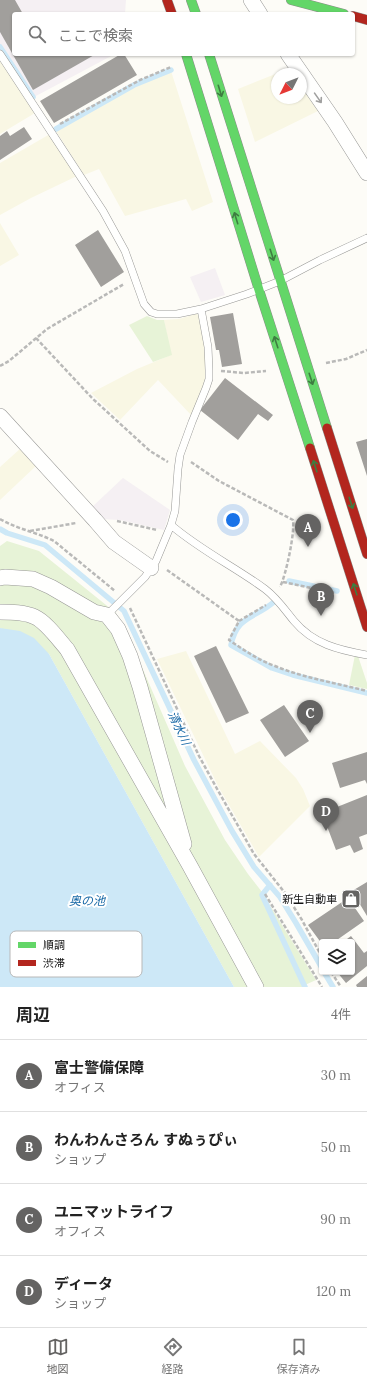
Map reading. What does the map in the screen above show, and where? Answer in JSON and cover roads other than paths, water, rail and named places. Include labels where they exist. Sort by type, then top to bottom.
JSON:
[{"type":"street","points":[[167,0],[171,12]]},
{"type":"street","points":[[191,0],[195,12]]},
{"type":"street","points":[[251,0],[259,12]]},
{"type":"street","points":[[291,0],[336,12]]},
{"type":"street","points":[[355,17],[367,20]]},
{"type":"street","points":[[187,56],[259,290],[367,626]]},
{"type":"street","points":[[210,56],[367,554]]},
{"type":"street","points":[[289,56],[335,122],[367,172]]},
{"type":"street","points":[[0,416],[114,542],[154,565]]},
{"type":"street","points":[[0,578],[32,579],[51,587],[94,612],[110,612],[130,656],[190,866]]},
{"type":"street","points":[[0,612],[15,612],[35,617],[51,631],[66,649],[190,866],[256,987]]},
{"type":"lane","points":[[0,54],[51,129],[107,216],[125,251],[136,277],[144,304],[151,312],[157,314],[171,314],[201,309],[259,290],[280,281],[346,246],[367,238]]},
{"type":"lane","points":[[110,612],[124,600],[154,565],[171,525],[175,511],[180,455],[209,379],[208,347],[201,309]]},
{"type":"lane","points":[[171,525],[186,538],[265,589],[275,598],[301,630],[310,637],[326,645],[367,655]]},
{"type":"water","name":"奥の池","points":[[0,628],[20,631],[34,638],[49,654],[234,987],[0,987]]},
{"type":"waterway","points":[[0,47],[33,97]]},
{"type":"waterway","points":[[56,129],[134,85],[171,70]]},
{"type":"waterway","name":"清水川","points":[[0,529],[7,533],[45,545],[124,611],[194,760],[232,831],[254,867],[280,897],[319,963]]},
{"type":"waterway","points":[[289,581],[337,591]]},
{"type":"waterway","points":[[275,601],[242,623],[234,635],[231,645],[272,668],[293,675],[367,693]]},
{"type":"waterway","points":[[270,885],[262,895],[305,987]]},
{"type":"waterway","name":"清水川","points":[[326,975],[333,987]]},
{"type":"place","name":"富士警備保障","points":[[308,547]]},
{"type":"place","name":"わんわんさろん すぬぅぴぃ","points":[[321,616]]},
{"type":"place","name":"ユニマットライフ","points":[[310,733]]},
{"type":"place","name":"ディータ","points":[[326,831]]},
{"type":"place","name":"新生自動車","points":[[351,899]]}]
